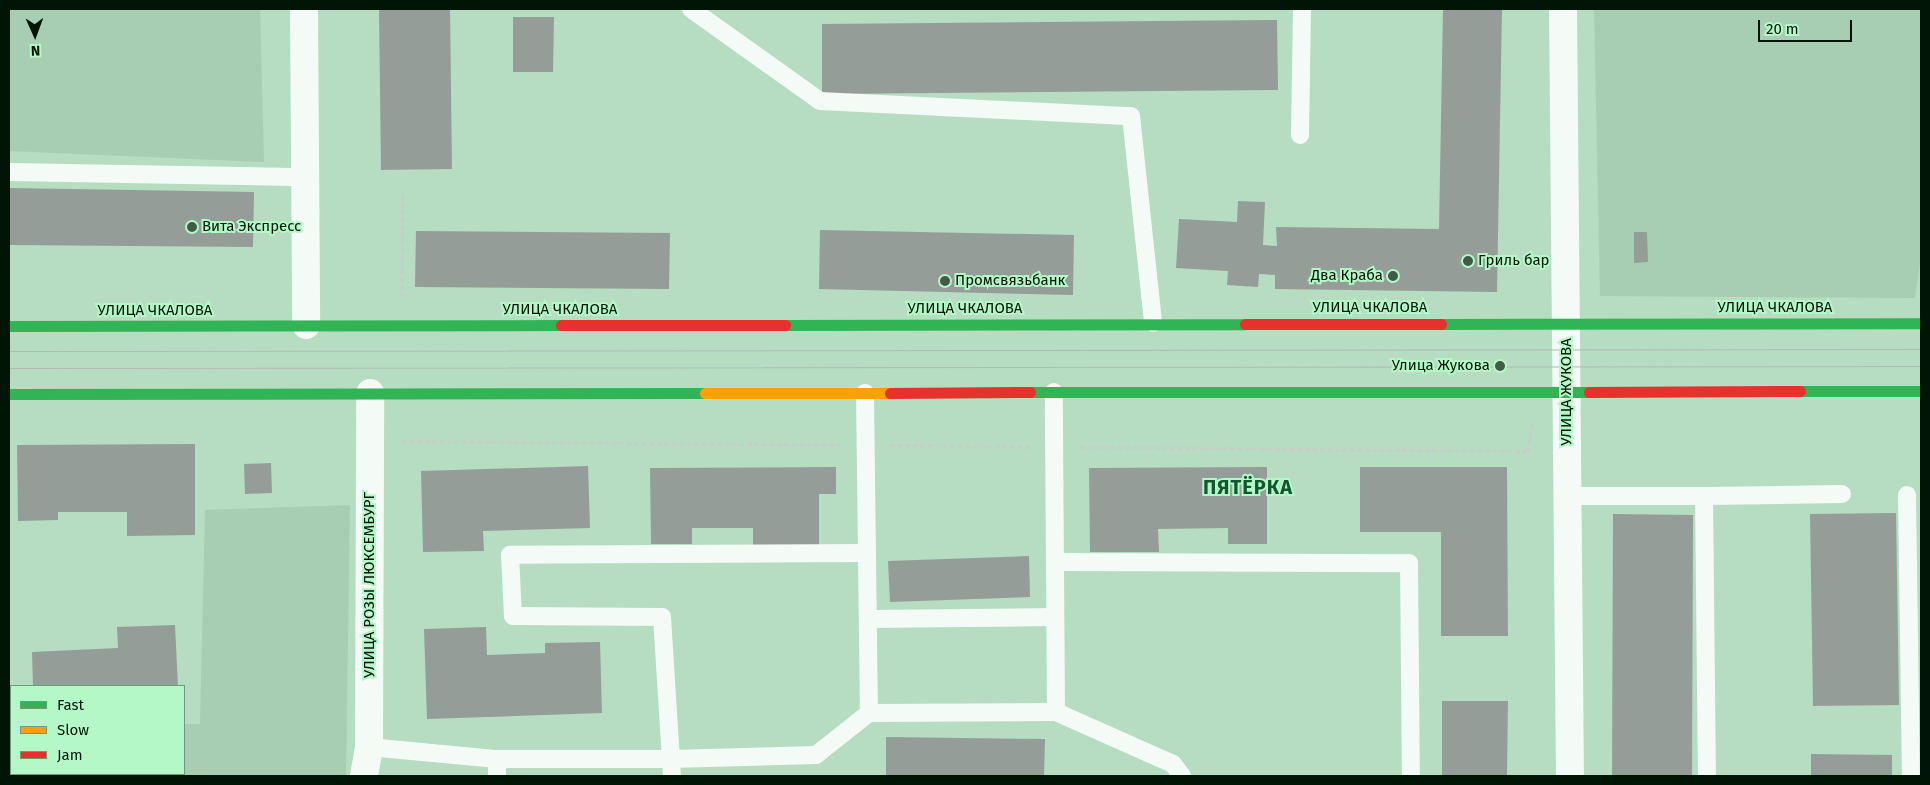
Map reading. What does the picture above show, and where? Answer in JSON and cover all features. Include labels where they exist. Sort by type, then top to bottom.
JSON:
[{"type":"main road","name":"УЛИЦА ЧКАЛОВА","points":[[9,326],[1921,323]]},
{"type":"main road","points":[[9,394],[1921,391]]},
{"type":"street","points":[[304,9],[306,325]]},
{"type":"street","name":"УЛИЦА ЖУКОВА","points":[[1563,9],[1570,776]]},
{"type":"street","name":"УЛИЦА РОЗЫ ЛЮКСЕМБУРГ","points":[[364,776],[370,747],[370,393]]},
{"type":"lane","points":[[692,9],[820,101],[1131,116],[1153,323]]},
{"type":"lane","points":[[1300,135],[1302,9]]},
{"type":"lane","points":[[9,172],[305,177]]},
{"type":"lane","points":[[1054,392],[1056,712]]},
{"type":"lane","points":[[865,393],[869,713]]},
{"type":"lane","points":[[1568,496],[1842,494]]},
{"type":"lane","points":[[1907,495],[1911,776]]},
{"type":"lane","points":[[1704,496],[1707,776]]},
{"type":"lane","points":[[672,768],[662,617],[513,616],[510,555],[867,553]]},
{"type":"lane","points":[[1055,562],[1409,563],[1411,776]]},
{"type":"lane","points":[[868,619],[1055,617]]},
{"type":"lane","points":[[370,747],[497,768],[672,768],[816,755],[869,713],[1056,712],[1173,764],[1182,776]]},
{"type":"path","points":[[401,303],[403,192]]},
{"type":"path","points":[[402,441],[1528,451],[1532,414]]},
{"type":"green space","points":[[9,9],[260,9],[264,162],[9,151]]},
{"type":"green space","points":[[1594,9],[1921,9],[1921,255],[1915,298],[1600,296]]},
{"type":"green space","points":[[350,505],[346,776],[9,776],[9,725],[10,775],[185,775],[185,724],[200,724],[205,510]]},
{"type":"building","points":[[379,9],[450,9],[452,169],[381,170]]},
{"type":"building","points":[[1443,9],[1502,9],[1497,292],[1275,289],[1275,275],[1259,274],[1258,287],[1227,285],[1228,271],[1176,268],[1179,219],[1237,222],[1238,201],[1265,202],[1263,245],[1277,246],[1276,227],[1439,229]]},
{"type":"building","points":[[513,17],[554,17],[553,72],[513,72]]},
{"type":"building","points":[[1277,20],[1278,90],[822,94],[822,24]]},
{"type":"building","points":[[9,188],[254,192],[253,247],[9,245]]},
{"type":"building","points":[[820,230],[1074,235],[1073,295],[819,289]]},
{"type":"building","points":[[416,231],[670,233],[669,289],[415,287]]},
{"type":"building","points":[[1634,232],[1647,232],[1648,262],[1634,263]]},
{"type":"building","points":[[195,444],[195,535],[127,536],[127,512],[58,512],[58,520],[18,521],[17,445]]},
{"type":"building","points":[[271,463],[272,493],[245,494],[244,464]]},
{"type":"building","points":[[588,466],[590,528],[483,531],[484,551],[423,552],[421,471]]},
{"type":"building","points":[[836,467],[836,494],[819,494],[819,547],[753,548],[753,528],[692,528],[692,544],[651,544],[650,468]]},
{"type":"building","points":[[1267,467],[1267,544],[1228,544],[1228,528],[1158,529],[1159,552],[1090,552],[1089,468]]},
{"type":"building","points":[[1360,467],[1507,467],[1508,636],[1441,636],[1441,532],[1360,532]]},
{"type":"building","points":[[1896,513],[1899,705],[1813,706],[1810,514]]},
{"type":"building","points":[[1613,514],[1693,515],[1692,776],[1612,776]]},
{"type":"building","points":[[1029,556],[1030,597],[890,602],[888,561]]},
{"type":"building","points":[[175,625],[178,685],[33,685],[32,652],[118,648],[117,627]]},
{"type":"building","points":[[486,627],[487,655],[545,653],[545,643],[600,642],[602,713],[427,719],[424,629]]},
{"type":"building","points":[[1442,701],[1508,701],[1507,776],[1442,776]]},
{"type":"building","points":[[886,737],[1045,739],[1044,776],[886,776]]},
{"type":"building","points":[[1811,754],[1892,755],[1892,776],[1811,776]]},
{"type":"tram line","points":[[9,351],[1921,349]]},
{"type":"tram line","points":[[9,368],[1921,366]]},
{"type":"traffic: fast","points":[[1441,324],[1921,323]]},
{"type":"traffic: fast","points":[[785,325],[1245,324]]},
{"type":"traffic: fast","points":[[9,326],[561,325]]},
{"type":"traffic: fast","points":[[1800,391],[1921,391]]},
{"type":"traffic: fast","points":[[1030,392],[1589,392]]},
{"type":"traffic: fast","points":[[9,394],[705,393]]},
{"type":"traffic: slow","points":[[705,393],[890,393]]},
{"type":"traffic: jam","points":[[1245,324],[1441,324]]},
{"type":"traffic: jam","points":[[561,325],[785,325]]},
{"type":"traffic: jam","points":[[1589,392],[1800,391]]},
{"type":"traffic: jam","points":[[890,393],[1030,392]]},
{"type":"place","name":"Вита Экспресс","points":[[192,227]]},
{"type":"place","name":"Гриль бар","points":[[1468,261]]},
{"type":"place","name":"Два Краба","points":[[1393,276]]},
{"type":"place","name":"Промсвязьбанк","points":[[945,281]]},
{"type":"place","name":"Улица Жукова","points":[[1500,366]]},
{"type":"district","name":"ПЯТЁРКА","points":[[1248,487]]}]
